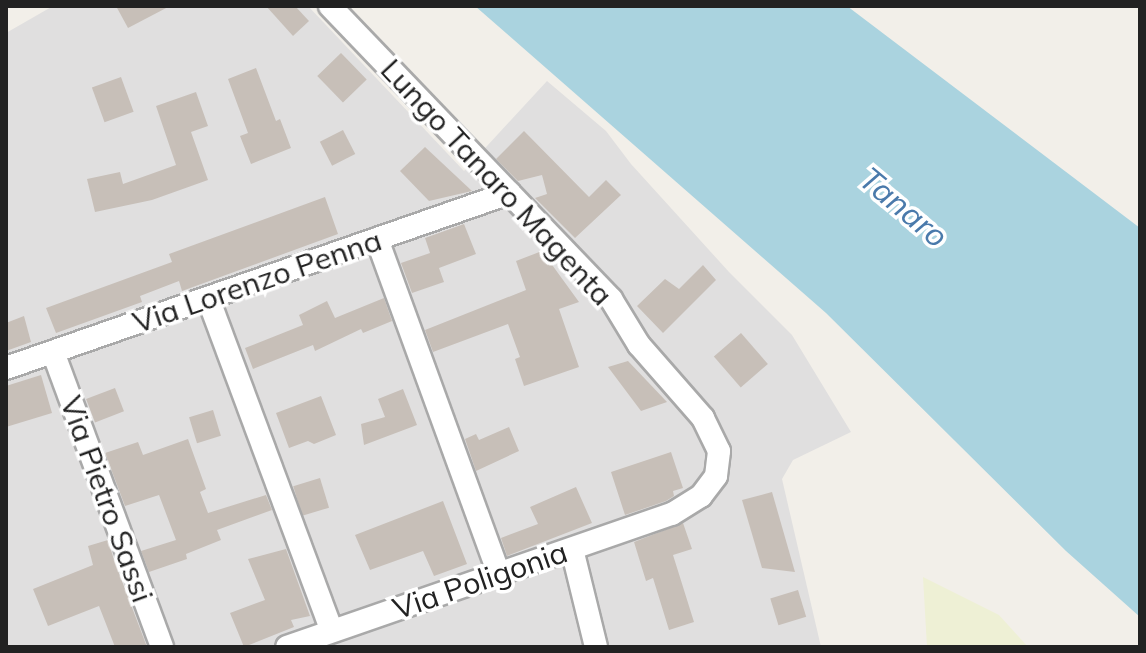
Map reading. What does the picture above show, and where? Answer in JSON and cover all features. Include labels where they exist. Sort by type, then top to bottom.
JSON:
[{"type":"street","name":"Lungo Tanaro Magenta","points":[[330,6],[611,299],[639,345],[703,418],[719,451],[716,476],[701,496],[672,514]]},
{"type":"street","name":"Via Lorenzo Penna","points":[[6,368],[509,193]]},
{"type":"street","points":[[377,239],[499,574]]},
{"type":"street","points":[[208,298],[332,631]]},
{"type":"street","name":"Via Pietro Sassi","points":[[53,352],[162,647]]},
{"type":"street","name":"Via Poligonia","points":[[287,647],[672,514]]},
{"type":"street","points":[[572,549],[596,647]]},
{"type":"shaded area","points":[[53,6],[308,6],[464,171],[547,81],[606,131],[631,164],[729,272],[792,335],[851,432],[793,460],[782,479],[821,647],[6,647],[6,33]]},
{"type":"green space","points":[[923,577],[999,615],[1028,647],[927,647]]},
{"type":"water","name":"Tanaro","points":[[475,6],[847,6],[1140,228],[1140,617],[1066,551],[826,313]]},
{"type":"building","points":[[116,6],[170,6],[128,28]]},
{"type":"building","points":[[266,6],[295,6],[309,21],[293,36]]},
{"type":"building","points":[[341,53],[367,80],[343,103],[317,76]]},
{"type":"building","points":[[256,68],[276,121],[280,119],[291,148],[251,164],[240,136],[248,133],[228,79]]},
{"type":"building","points":[[121,77],[134,112],[105,122],[92,88]]},
{"type":"building","points":[[196,92],[208,126],[191,132],[208,180],[152,200],[95,212],[87,179],[120,172],[123,184],[176,165],[156,106]]},
{"type":"building","points":[[343,130],[355,154],[332,166],[320,142]]},
{"type":"building","points":[[524,131],[589,197],[606,180],[621,195],[575,238],[535,198],[547,194],[542,175],[518,181],[496,159]]},
{"type":"building","points":[[425,147],[472,191],[429,201],[400,171]]},
{"type":"building","points":[[325,197],[338,234],[182,291],[179,281],[140,296],[142,302],[56,333],[46,308],[172,262],[169,254]]},
{"type":"building","points":[[464,224],[476,254],[439,268],[444,282],[412,293],[401,263],[430,253],[425,238]]},
{"type":"building","points":[[542,251],[579,302],[559,309],[579,367],[524,386],[515,359],[520,357],[508,324],[433,352],[425,330],[526,290],[516,261]]},
{"type":"building","points":[[703,265],[716,280],[663,333],[637,306],[665,279],[679,289]]},
{"type":"building","points":[[384,298],[392,321],[363,333],[361,329],[315,351],[313,345],[253,369],[245,348],[303,325],[299,315],[327,301],[335,318]]},
{"type":"building","points":[[24,316],[31,342],[6,351],[6,323]]},
{"type":"building","points":[[741,333],[768,364],[741,388],[714,357]]},
{"type":"building","points":[[628,361],[667,402],[641,411],[608,367]]},
{"type":"building","points":[[41,375],[52,413],[6,427],[6,386]]},
{"type":"building","points":[[115,388],[124,411],[95,422],[86,399]]},
{"type":"building","points":[[403,389],[417,425],[364,445],[361,424],[385,417],[378,399]]},
{"type":"building","points":[[321,396],[336,435],[314,444],[308,441],[289,448],[276,413]]},
{"type":"building","points":[[213,410],[221,436],[197,443],[189,417]]},
{"type":"building","points":[[509,427],[519,451],[476,471],[465,439],[476,434],[479,440]]},
{"type":"building","points":[[188,439],[206,489],[200,492],[208,513],[266,495],[272,510],[217,530],[221,540],[186,554],[187,559],[149,572],[141,551],[176,540],[159,495],[125,506],[105,453],[138,442],[143,455]]},
{"type":"building","points":[[671,452],[683,488],[673,491],[674,496],[666,501],[625,515],[611,472]]},
{"type":"building","points":[[320,478],[329,508],[302,516],[293,486]]},
{"type":"building","points":[[576,487],[592,523],[507,556],[501,538],[538,524],[530,507]]},
{"type":"building","points":[[772,492],[795,572],[762,568],[742,500]]},
{"type":"building","points":[[443,501],[467,564],[434,576],[423,551],[370,570],[355,535]]},
{"type":"building","points":[[683,523],[692,549],[673,555],[694,622],[669,630],[653,578],[646,581],[634,542]]},
{"type":"building","points":[[108,540],[147,647],[115,647],[99,606],[48,626],[33,589],[93,565],[88,546]]},
{"type":"building","points":[[286,549],[310,616],[291,620],[294,627],[244,647],[230,613],[265,600],[248,559]]},
{"type":"building","points":[[798,590],[806,617],[778,625],[770,598]]}]
